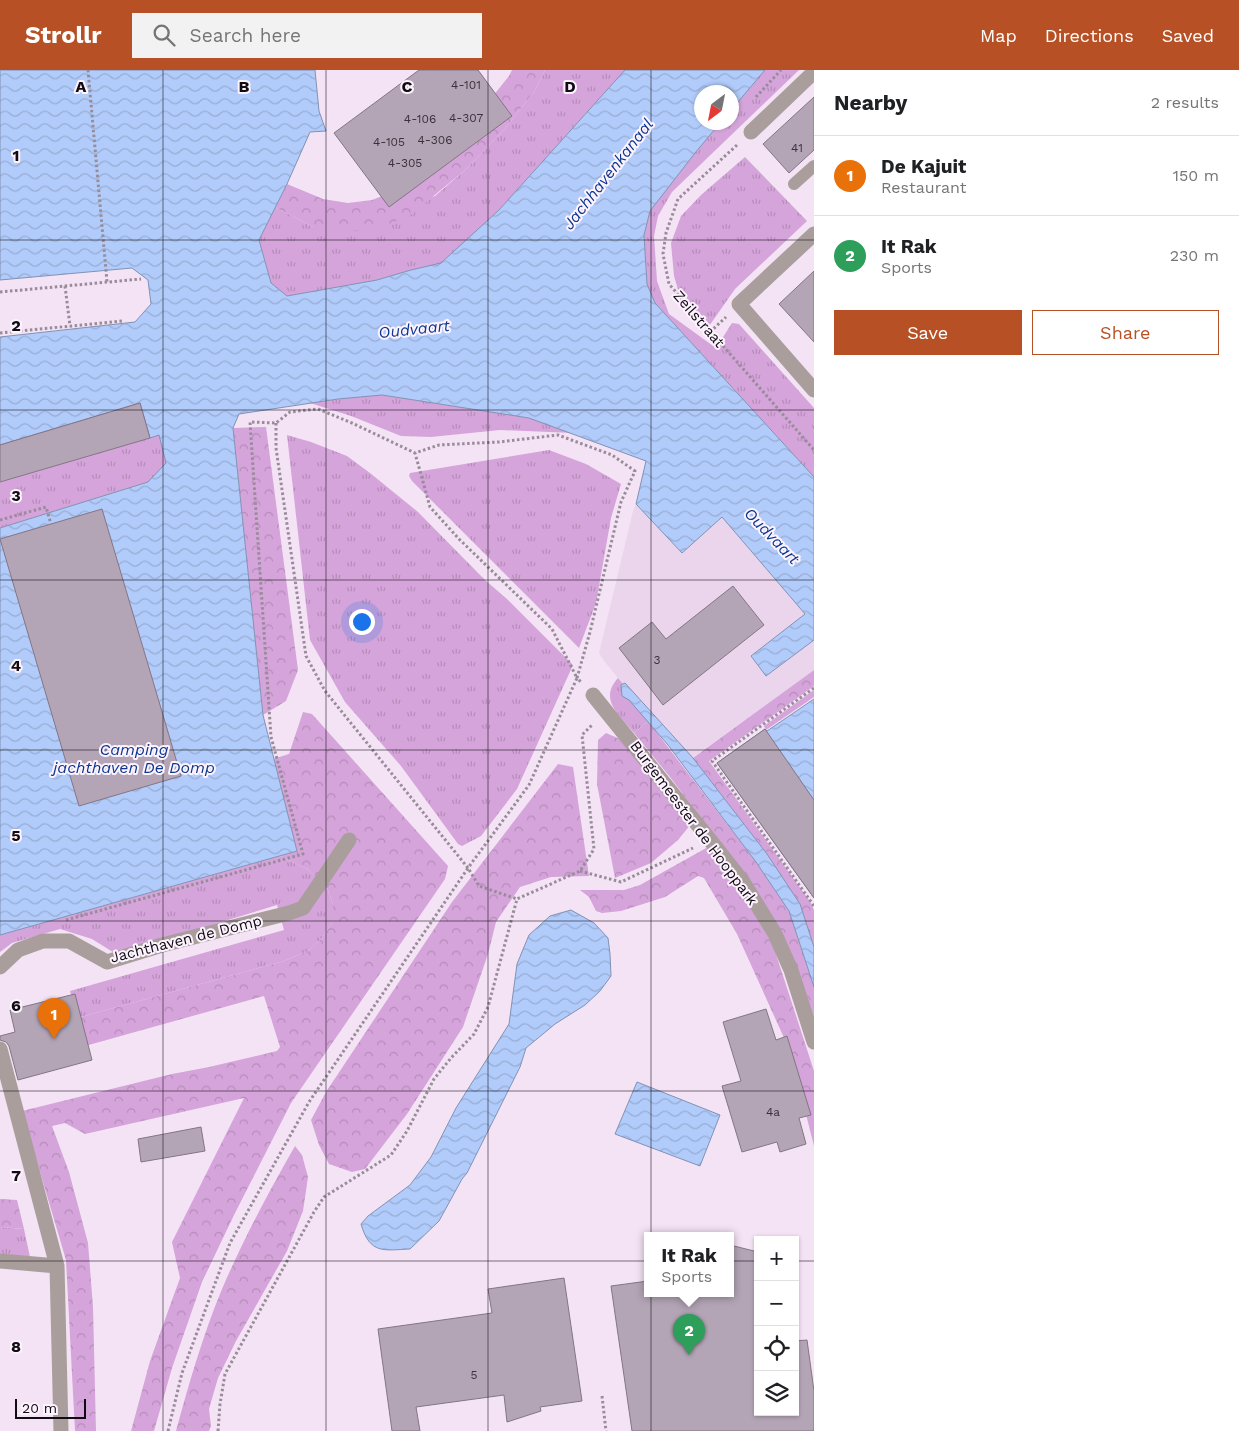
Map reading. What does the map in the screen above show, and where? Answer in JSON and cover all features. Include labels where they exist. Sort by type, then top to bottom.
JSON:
[{"type":"street","points":[[751,132],[814,72]]},
{"type":"street","points":[[814,234],[739,304],[814,390]]},
{"type":"street","name":"Burgemeester de Hooppark","points":[[594,695],[743,882],[776,934],[791,970],[814,1042]]},
{"type":"street","name":"Jachthaven de Domp","points":[[0,967],[18,950],[43,941],[69,940],[106,962],[162,945],[303,908],[349,840]]},
{"type":"street","points":[[0,1049],[58,1266],[61,1431]]},
{"type":"street","points":[[0,1261],[58,1266]]},
{"type":"lane","points":[[794,184],[814,166]]},
{"type":"path","points":[[88,70],[107,282]]},
{"type":"path","name":"Zeilstraat","points":[[751,132],[678,199],[666,233],[663,254],[668,284],[814,450]]},
{"type":"path","points":[[0,292],[141,279]]},
{"type":"path","points":[[65,286],[70,326]]},
{"type":"path","points":[[0,333],[122,321]]},
{"type":"path","points":[[63,921],[304,854],[271,737],[250,422],[276,424],[290,412],[318,409],[415,452],[439,444],[499,442],[558,435],[612,456],[635,471],[621,502],[577,678],[529,785],[468,868],[309,1102],[230,1243],[182,1373],[168,1431]]},
{"type":"path","points":[[276,424],[276,448],[306,656],[325,691],[468,868],[479,886],[518,898],[580,871],[594,849],[582,736],[605,709]]},
{"type":"path","points":[[415,452],[430,507],[459,539],[552,629],[577,678],[594,695]]},
{"type":"path","points":[[0,520],[46,507],[51,524]]},
{"type":"path","points":[[814,688],[712,761],[814,906]]},
{"type":"path","points":[[580,871],[621,882],[710,840]]},
{"type":"path","points":[[218,1431],[225,1374],[314,1212],[324,1197],[391,1155],[407,1131],[434,1079],[474,1034],[488,1007],[518,898]]},
{"type":"path","points":[[602,1396],[606,1431]]},
{"type":"shaded area","points":[[636,504],[682,553],[722,517],[805,614],[751,656],[766,676],[814,640],[814,670],[692,758],[629,687],[625,683],[623,684],[599,653]]},
{"type":"green space","points":[[512,70],[545,70],[534,92],[503,131],[464,171],[409,216],[379,228],[348,232],[313,227],[275,207],[287,184],[323,199],[348,203],[372,200],[395,191],[481,111]]},
{"type":"green space","points":[[545,70],[625,70],[499,210],[441,264],[377,280],[287,296],[271,283],[259,240],[275,207],[313,227],[435,196],[464,171],[503,131],[534,92]]},
{"type":"green space","points":[[765,70],[799,70],[739,128],[739,101]]},
{"type":"green space","points":[[714,130],[737,130],[672,192],[658,216],[654,236],[657,281],[669,314],[716,348],[732,323],[739,324],[814,408],[814,477],[655,303],[647,284],[644,235],[650,211]]},
{"type":"green space","points":[[745,157],[807,221],[735,289],[707,329],[682,303],[674,276],[671,243],[681,216],[701,195]]},
{"type":"green space","points":[[382,395],[529,418],[573,433],[500,430],[431,437],[401,436],[351,416],[310,403]]},
{"type":"green space","points":[[266,427],[298,670],[286,701],[263,715],[233,428]]},
{"type":"green space","points":[[159,435],[167,463],[148,482],[0,528],[0,482]]},
{"type":"green space","points":[[287,435],[347,456],[370,473],[418,512],[573,665],[517,789],[481,836],[462,846],[458,844],[401,766],[345,702],[310,640]]},
{"type":"green space","points":[[549,450],[586,464],[621,484],[611,518],[596,603],[579,648],[409,476],[410,473]]},
{"type":"green space","points":[[814,670],[814,686],[709,761],[811,903],[814,910],[814,947],[800,904],[767,854],[693,758]]},
{"type":"green space","points":[[618,678],[623,684],[621,685],[622,696],[629,700],[648,721],[634,733],[613,707],[610,693],[612,686]]},
{"type":"green space","points":[[814,690],[814,697],[766,730],[764,726]]},
{"type":"green space","points":[[303,712],[312,714],[448,866],[445,879],[291,1103],[202,1282],[172,1368],[154,1431],[131,1431],[150,1361],[180,1278],[172,1242],[244,1098],[85,1134],[65,1123],[52,1126],[69,1172],[88,1243],[93,1307],[96,1431],[75,1431],[66,1260],[22,1111],[172,1074],[277,1051],[280,1047],[264,996],[85,1046],[77,1018],[284,961],[308,951],[322,938],[333,921],[333,904],[326,885],[307,869],[280,856],[297,851],[273,759],[289,754]]},
{"type":"green space","points":[[648,721],[756,862],[789,911],[814,987],[814,1022],[747,879],[670,777],[634,733]]},
{"type":"green space","points":[[606,733],[620,739],[691,824],[678,840],[651,863],[615,878],[597,784],[598,740]]},
{"type":"green space","points":[[558,764],[573,767],[589,876],[551,877],[520,887],[496,922],[488,954],[463,1027],[407,1114],[365,1169],[352,1172],[329,1164],[319,1145],[311,1120],[326,1092],[452,902]]},
{"type":"green space","points":[[708,847],[737,885],[773,945],[814,1071],[814,1146],[790,1051],[737,934],[704,878],[698,876],[665,897],[621,911],[602,913],[596,911],[589,897],[580,890],[624,890],[640,885]]},
{"type":"green space","points":[[280,856],[307,869],[326,885],[333,904],[333,921],[322,938],[308,951],[284,961],[77,1018],[70,991],[284,930],[277,905],[116,954],[92,939],[60,929],[12,943],[0,952],[0,935]]},
{"type":"green space","points":[[295,1146],[302,1155],[308,1177],[303,1211],[287,1251],[236,1341],[218,1378],[209,1409],[211,1426],[209,1431],[176,1431],[197,1359],[222,1289],[256,1217]]},
{"type":"green space","points":[[0,1199],[17,1200],[24,1229],[0,1227]]},
{"type":"green space","points":[[0,1227],[24,1229],[30,1257],[0,1254]]},
{"type":"water","name":"Camping jachthaven De Domp","points":[[0,70],[315,70],[319,111],[326,131],[310,132],[259,240],[271,283],[287,296],[377,280],[441,263],[499,210],[625,70],[765,70],[739,101],[739,85],[694,85],[694,130],[714,130],[650,211],[644,235],[647,284],[655,303],[814,477],[814,640],[766,676],[751,656],[805,614],[722,517],[682,553],[636,504],[646,461],[529,418],[382,395],[338,399],[239,414],[233,428],[263,715],[297,851],[0,935],[0,528],[148,482],[166,463],[159,435],[150,438],[140,403],[0,445],[0,337],[135,322],[151,304],[148,280],[132,268],[0,280]]},
{"type":"water","points":[[625,683],[693,758],[767,854],[800,904],[814,947],[814,987],[789,911],[756,862],[668,745],[629,700],[622,696],[621,685]]},
{"type":"water","points":[[814,699],[814,898],[717,763],[765,729],[767,731]]},
{"type":"water","points":[[571,910],[594,923],[608,938],[611,976],[600,991],[585,1005],[555,1024],[526,1048],[520,1067],[467,1173],[439,1221],[410,1249],[385,1250],[374,1246],[369,1241],[361,1224],[368,1216],[410,1185],[431,1157],[456,1108],[509,1024],[517,964],[529,935],[550,916]]},
{"type":"water","points":[[637,1082],[720,1115],[700,1166],[615,1134]]},
{"type":"building","points":[[419,70],[478,70],[512,116],[389,207],[334,133]]},
{"type":"building","points":[[814,97],[814,150],[789,173],[763,144]]},
{"type":"building","points":[[814,271],[814,342],[779,304]]},
{"type":"building","points":[[140,403],[150,438],[0,482],[0,445]]},
{"type":"building","points":[[102,509],[181,776],[79,806],[0,539]]},
{"type":"building","points":[[733,586],[764,625],[663,705],[619,648],[652,622],[666,639]]},
{"type":"building","points":[[765,729],[814,800],[814,898],[717,763]]},
{"type":"building","points":[[75,994],[92,1060],[18,1080],[9,1046],[6,1042],[0,1040],[0,1036],[15,1032],[10,1010]]},
{"type":"building","points":[[766,1009],[776,1040],[787,1036],[811,1115],[799,1118],[806,1144],[780,1152],[777,1142],[742,1152],[722,1086],[741,1081],[723,1022]]},
{"type":"building","points":[[201,1127],[205,1151],[141,1162],[138,1139]]},
{"type":"building","points":[[734,1246],[754,1251],[754,1416],[799,1416],[799,1341],[807,1340],[814,1391],[814,1431],[632,1431],[611,1286],[644,1282],[644,1297],[734,1297]]},
{"type":"building","points":[[564,1278],[582,1401],[540,1407],[541,1411],[507,1422],[504,1395],[416,1407],[420,1431],[392,1431],[378,1329],[492,1313],[488,1289]]},
{"type":"place","name":"De Kajuit","points":[[54,1039]]},
{"type":"place","name":"It Rak","points":[[689,1355]]},
{"type":"water label","name":"Jachhavenkanaal","points":[[608,174]]},
{"type":"water label","name":"Oudvaart","points":[[414,329]]},
{"type":"water label","name":"Oudvaart","points":[[772,536]]}]
